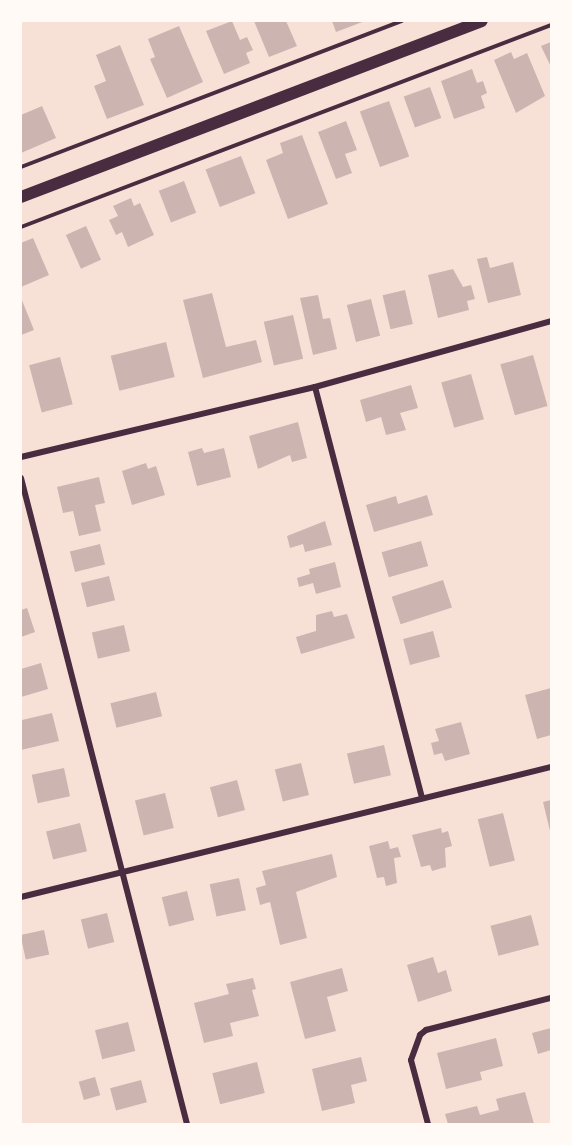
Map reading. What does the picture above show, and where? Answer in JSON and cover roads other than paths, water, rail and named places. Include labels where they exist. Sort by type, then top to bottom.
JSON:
[{"type":"main road","points":[[21,197],[482,21]]},
{"type":"street","points":[[21,457],[315,387],[551,321]]},
{"type":"street","points":[[315,387],[422,798]]},
{"type":"street","points":[[21,478],[120,874],[187,1124]]},
{"type":"street","points":[[21,897],[551,767]]},
{"type":"street","points":[[428,1124],[411,1060],[420,1035],[426,1030],[551,998]]}]
